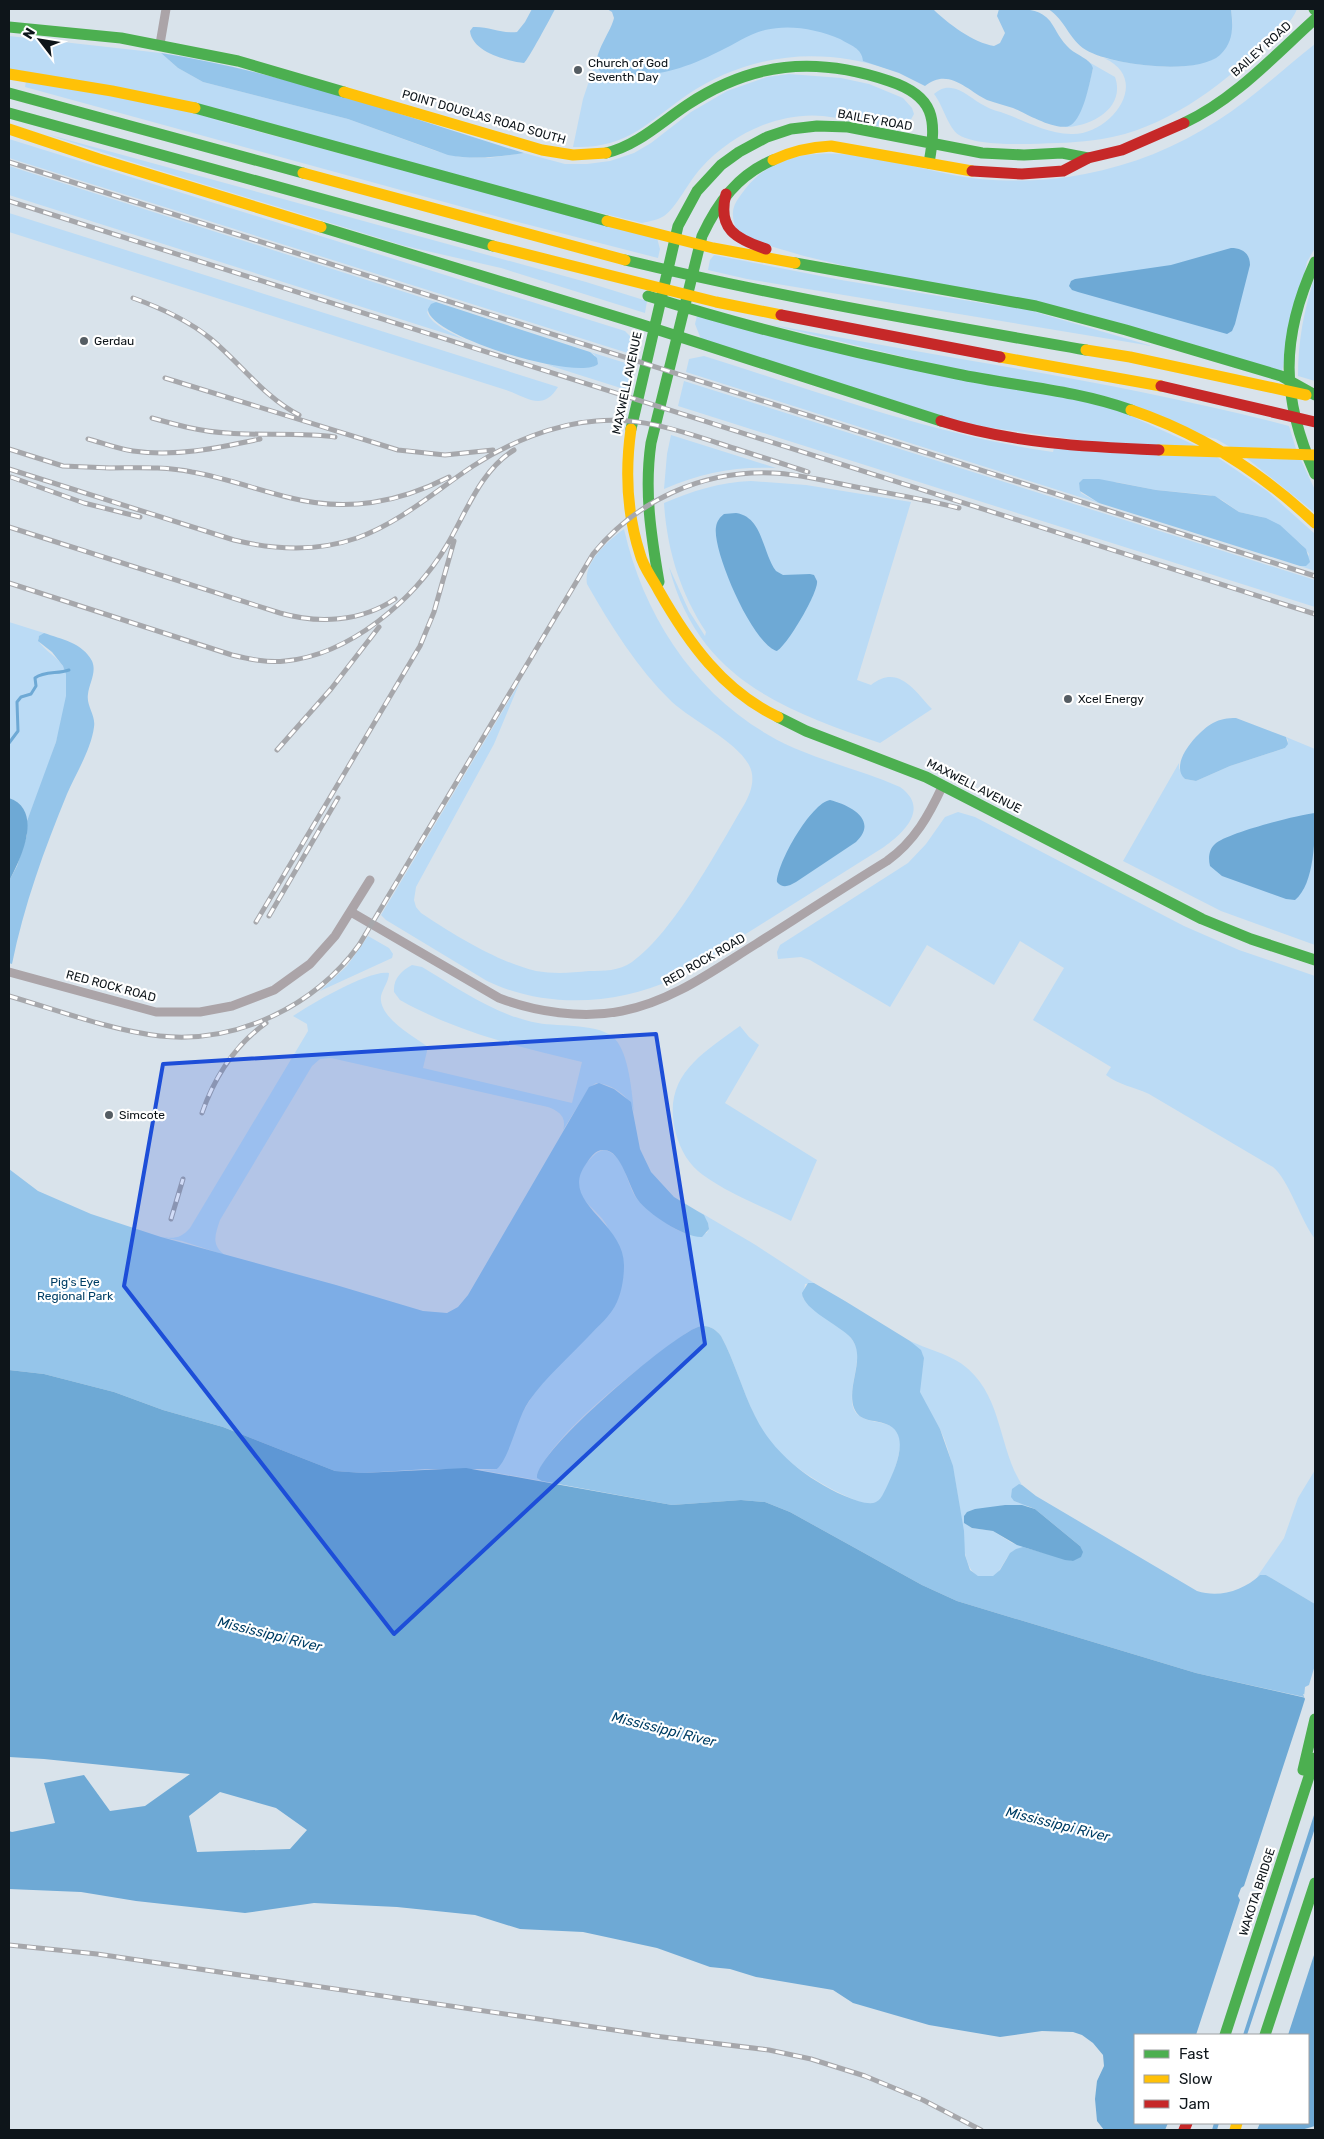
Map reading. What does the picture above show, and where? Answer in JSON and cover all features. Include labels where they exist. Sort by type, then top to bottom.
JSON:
[{"type":"main road","name":"BAILEY ROAD","points":[[699,244],[712,215],[726,194],[742,179],[767,162],[788,153],[812,147],[851,148],[977,172],[1022,174],[1063,171],[1088,158],[1139,144],[1197,117],[1238,88],[1315,19]]},
{"type":"main road","name":"POINT DOUGLAS ROAD SOUTH","points":[[9,27],[112,37],[160,44],[260,66],[532,148],[568,155],[597,155],[631,145],[656,130],[703,94],[743,75],[798,64],[834,67],[882,78],[911,90],[928,104],[933,116],[935,130],[929,163]]},
{"type":"main road","points":[[9,74],[112,91],[190,107],[573,212],[699,244],[1014,302],[1094,321],[1282,376],[1315,396]]},
{"type":"main road","points":[[9,92],[540,238],[694,277],[844,308],[1130,357],[1315,396]]},
{"type":"main road","points":[[9,113],[613,278],[742,308],[891,338],[1159,385],[1315,422]]},
{"type":"main road","name":"BAILEY ROAD","points":[[674,237],[686,209],[697,191],[711,174],[739,152],[779,133],[808,126],[838,126],[995,155],[1062,153],[1088,158]]},
{"type":"main road","points":[[9,129],[411,255],[652,328],[934,420],[999,435],[1053,444],[1105,448],[1315,455]]},
{"type":"main road","points":[[726,194],[724,204],[726,222],[731,233],[738,239],[840,271]]},
{"type":"main road","name":"MAXWELL AVENUE","points":[[674,237],[632,414],[628,448],[628,490],[640,556],[676,621],[703,659],[730,686],[753,703],[798,728],[908,769],[943,785],[1202,919],[1251,939],[1315,960]]},
{"type":"main road","name":"MAXWELL AVENUE","points":[[660,590],[646,504],[648,460],[699,244]]},
{"type":"main road","points":[[523,254],[637,293],[761,330],[941,371],[1095,399],[1135,410],[1181,430],[1218,449],[1252,470],[1283,493],[1315,523]]},
{"type":"main road","points":[[1315,262],[1298,304],[1289,354],[1289,388],[1293,413],[1302,444],[1315,474]]},
{"type":"main road","points":[[1279,1870],[1315,1719]]},
{"type":"main road","name":"WAKOTA BRIDGE","points":[[1224,2034],[1315,1758]]},
{"type":"main road","points":[[1266,2034],[1315,1883]]},
{"type":"street","points":[[160,44],[166,9]]},
{"type":"street","name":"RED ROCK ROAD","points":[[351,912],[499,998],[525,1006],[558,1012],[595,1014],[623,1011],[658,1000],[693,983],[896,854],[918,832],[931,811],[943,785]]},
{"type":"street","name":"RED ROCK ROAD","points":[[9,972],[150,1011],[178,1013],[210,1011],[251,999],[289,980],[324,950],[351,912],[370,880]]},
{"type":"highlighted area","points":[[656,1034],[705,1344],[394,1634],[124,1286],[163,1064]]},
{"type":"shaded area","points":[[656,9],[924,9],[888,69],[862,62],[810,56],[784,58],[759,63],[734,70],[710,81],[622,139],[608,144],[573,147],[583,99],[598,54],[599,70],[607,76]]},
{"type":"shaded area","points":[[1231,9],[1297,9],[1291,20],[1282,30],[1208,92],[1168,117],[1125,134],[1102,139],[1057,143],[1004,144],[975,141],[955,132],[934,94],[944,88],[955,89],[990,109],[1045,129],[1071,134],[1086,132],[1100,126],[1112,117],[1120,105],[1125,92],[1125,79],[1118,68],[1104,58],[1168,67],[1190,65],[1209,60],[1223,50],[1231,33]]},
{"type":"shaded area","points":[[9,36],[161,53],[178,68],[203,82],[348,119],[436,151],[460,157],[488,158],[524,153],[565,164],[610,161],[634,153],[651,143],[691,112],[727,91],[767,77],[789,74],[841,78],[869,84],[903,98],[912,108],[914,114],[909,123],[889,127],[833,117],[815,116],[793,117],[763,125],[722,148],[696,173],[669,212],[657,219],[642,223],[9,70]]},
{"type":"shaded area","points":[[1315,44],[1315,248],[1307,262],[1282,371],[804,256],[770,246],[737,232],[733,218],[734,208],[746,188],[769,168],[796,157],[825,153],[857,155],[952,175],[1006,180],[1059,178],[1120,166],[1170,147],[1217,121],[1255,94]]},
{"type":"shaded area","points":[[1087,61],[1115,77],[1117,88],[1115,98],[1104,114],[1085,124],[1064,127],[1076,119],[1084,102],[1093,68]]},
{"type":"shaded area","points":[[26,81],[151,103],[657,238],[660,249],[658,258],[510,220],[25,87]]},
{"type":"shaded area","points":[[46,134],[586,282],[647,301],[645,313],[501,268],[405,246]]},
{"type":"shaded area","points":[[9,139],[625,331],[636,342],[634,355],[9,158]]},
{"type":"shaded area","points":[[9,166],[436,302],[427,312],[429,317],[442,328],[463,339],[9,195]]},
{"type":"shaded area","points":[[9,213],[558,387],[546,399],[534,401],[527,399],[506,390],[9,232]]},
{"type":"shaded area","points":[[714,255],[841,280],[1000,306],[1018,307],[1152,346],[747,279],[708,270],[710,260]]},
{"type":"shaded area","points":[[1315,276],[1315,381],[1298,376],[1302,325]]},
{"type":"shaded area","points":[[697,316],[1081,401],[1133,417],[1199,447],[1114,445],[971,425],[701,339],[695,324]]},
{"type":"shaded area","points":[[768,324],[1095,383],[1225,410],[1289,426],[1296,449],[1230,447],[1216,439],[925,362]]},
{"type":"shaded area","points":[[590,352],[632,365],[627,390],[548,365],[593,367],[595,355]]},
{"type":"shaded area","points":[[704,356],[920,424],[1008,444],[1053,452],[1054,448],[1214,455],[1267,491],[1315,534],[1315,571],[1300,566],[1304,566],[1309,554],[1301,544],[1262,517],[1239,512],[1222,500],[1210,495],[1156,490],[1116,482],[1079,483],[1081,493],[1099,503],[686,372],[689,359]]},
{"type":"shaded area","points":[[684,381],[1315,580],[1315,607],[678,406]]},
{"type":"shaded area","points":[[671,435],[776,468],[746,468],[718,472],[664,489],[667,454]]},
{"type":"shaded area","points":[[1244,456],[1300,458],[1315,490],[1315,513]]},
{"type":"shaded area","points":[[751,481],[806,485],[911,502],[857,680],[871,685],[881,679],[898,678],[912,688],[932,709],[880,743],[809,717],[777,702],[748,684],[722,663],[700,637],[682,605],[669,567],[689,611],[705,636],[706,632],[689,602],[676,570],[668,537],[664,503],[706,488],[728,483]]},
{"type":"shaded area","points":[[624,529],[634,564],[647,597],[663,629],[683,659],[706,686],[732,710],[762,731],[794,748],[900,787],[909,795],[913,803],[913,812],[911,820],[906,827],[884,847],[674,979],[652,988],[605,998],[557,1000],[533,996],[487,981],[386,920],[381,915],[520,682],[494,744],[416,887],[414,900],[416,907],[421,913],[433,921],[507,962],[536,971],[562,973],[611,970],[632,962],[663,931],[694,889],[744,805],[752,785],[751,770],[743,756],[672,702],[659,689],[625,646],[587,584],[589,568],[598,552]]},
{"type":"shaded area","points":[[9,622],[44,633],[38,638],[39,642],[60,662],[66,673],[67,688],[61,726],[27,821],[21,807],[9,798]]},
{"type":"shaded area","points":[[1286,737],[1315,749],[1315,945],[1221,911],[1123,861],[1179,763],[1179,768],[1185,779],[1196,781],[1230,766],[1285,748],[1288,740]]},
{"type":"shaded area","points":[[958,812],[975,817],[1184,926],[1239,950],[1315,976],[1315,1239],[1284,1181],[1273,1167],[1149,1094],[1121,1084],[1106,1075],[1111,1067],[1033,1020],[1064,968],[1020,941],[994,985],[927,945],[890,1007],[810,960],[801,957],[778,959],[777,952],[780,945],[908,863],[926,844],[945,817]]},
{"type":"shaded area","points":[[368,936],[389,948],[393,954],[392,958],[320,991],[347,966]]},
{"type":"shaded area","points":[[412,965],[422,967],[492,1008],[507,1014],[538,1023],[579,1026],[600,1030],[609,1034],[615,1039],[624,1054],[629,1074],[634,1112],[629,1101],[620,1092],[608,1085],[596,1083],[589,1088],[563,1130],[563,1118],[556,1110],[548,1107],[331,1058],[320,1059],[312,1066],[220,1220],[215,1239],[218,1247],[225,1255],[182,1241],[161,1237],[177,1237],[184,1234],[190,1228],[308,1031],[307,1024],[293,1016],[341,989],[369,976],[389,973],[381,996],[382,1004],[385,1011],[398,1025],[428,1047],[423,1068],[572,1103],[582,1062],[466,1030],[400,1000],[394,992],[396,979],[404,970]]},
{"type":"shaded area","points":[[740,1026],[759,1045],[725,1103],[817,1160],[791,1221],[735,1194],[703,1175],[686,1157],[676,1134],[673,1114],[674,1097],[679,1082],[698,1058]]},
{"type":"shaded area","points":[[604,1150],[611,1153],[620,1162],[639,1201],[670,1226],[686,1234],[697,1235],[707,1233],[707,1221],[698,1211],[814,1283],[805,1284],[803,1298],[849,1335],[857,1350],[852,1392],[853,1408],[862,1418],[889,1425],[898,1432],[900,1445],[895,1469],[882,1497],[878,1501],[870,1504],[848,1497],[807,1474],[782,1455],[763,1431],[755,1417],[721,1336],[714,1329],[705,1326],[698,1327],[682,1336],[633,1373],[594,1406],[559,1442],[546,1459],[537,1475],[542,1481],[481,1470],[497,1469],[505,1455],[520,1417],[531,1398],[559,1365],[604,1320],[618,1298],[621,1288],[608,1229],[601,1217],[583,1199],[578,1185],[579,1176],[584,1166],[595,1154]]},
{"type":"shaded area","points":[[910,1341],[956,1360],[975,1376],[985,1390],[992,1405],[1014,1470],[1022,1485],[1014,1501],[1030,1506],[1005,1505],[965,1514],[964,1523],[972,1528],[993,1531],[1012,1543],[1031,1548],[1020,1548],[1013,1552],[995,1575],[989,1578],[980,1577],[974,1573],[966,1558],[951,1459],[940,1429],[921,1398],[923,1355]]},
{"type":"shaded area","points":[[1315,1470],[1315,1604],[1266,1575],[1257,1577],[1284,1538],[1298,1498]]},
{"type":"green space","points":[[532,9],[555,9],[535,47],[524,63],[491,54],[477,45],[472,38],[470,31],[473,27],[517,32]]},
{"type":"green space","points":[[607,9],[933,9],[961,32],[978,41],[994,46],[1000,43],[1005,33],[997,16],[999,9],[1026,9],[1045,16],[1067,46],[1086,60],[1093,68],[1079,115],[1071,125],[1065,127],[1050,124],[1013,108],[987,100],[965,86],[949,79],[933,81],[925,86],[899,73],[863,61],[858,50],[840,39],[803,28],[784,27],[765,30],[708,57],[674,70],[652,74],[610,76],[600,71],[597,63],[600,50],[614,18],[612,12]]},
{"type":"green space","points":[[1048,9],[1231,9],[1232,34],[1225,50],[1209,61],[1174,67],[1133,64],[1114,60],[1086,50],[1075,41],[1059,18]]},
{"type":"green space","points":[[161,53],[206,61],[298,83],[524,153],[486,157],[448,155],[348,119],[203,82],[178,68]]},
{"type":"green space","points":[[436,302],[590,352],[597,358],[598,364],[585,368],[564,367],[536,362],[477,343],[452,332],[434,320],[428,309],[431,304]]},
{"type":"green space","points":[[1083,479],[1099,479],[1156,490],[1215,496],[1239,512],[1266,518],[1280,525],[1306,549],[1310,562],[1306,566],[1300,566],[1099,503],[1080,491],[1079,483]]},
{"type":"green space","points":[[44,633],[77,646],[92,661],[93,674],[88,698],[94,718],[94,727],[87,753],[67,794],[35,878],[22,920],[12,964],[9,963],[9,881],[17,866],[27,835],[27,821],[56,742],[66,696],[66,674],[63,666],[52,652],[38,641],[39,636]]},
{"type":"green space","points":[[1236,718],[1286,737],[1288,744],[1285,748],[1230,766],[1196,781],[1185,779],[1181,773],[1180,765],[1182,757],[1193,740],[1213,723],[1224,719]]},
{"type":"green space","name":"Pig's Eye Regional Park","points":[[599,1083],[614,1089],[631,1102],[640,1149],[651,1172],[674,1197],[704,1215],[709,1229],[702,1237],[686,1234],[667,1224],[650,1212],[638,1200],[615,1155],[603,1150],[598,1151],[591,1157],[580,1178],[580,1190],[586,1201],[614,1236],[621,1250],[624,1270],[620,1293],[617,1302],[608,1316],[550,1376],[529,1401],[520,1418],[506,1455],[497,1469],[428,1469],[363,1473],[335,1471],[223,1427],[163,1410],[114,1392],[44,1374],[9,1370],[9,1169],[38,1191],[91,1214],[161,1237],[423,1311],[447,1313],[458,1307],[468,1295],[589,1087]]},
{"type":"green space","points":[[808,1283],[814,1283],[845,1301],[910,1341],[921,1350],[924,1358],[920,1392],[940,1429],[953,1466],[964,1531],[965,1555],[970,1570],[978,1576],[993,1576],[1000,1570],[1010,1553],[1023,1547],[1073,1561],[1080,1546],[1035,1509],[1014,1501],[1011,1497],[1012,1489],[1019,1484],[1036,1496],[1197,1591],[1214,1594],[1230,1592],[1246,1585],[1260,1575],[1266,1575],[1315,1604],[1315,1665],[1309,1685],[1305,1687],[1304,1697],[1196,1673],[957,1601],[922,1585],[790,1512],[765,1502],[741,1500],[672,1505],[542,1481],[537,1478],[542,1465],[557,1445],[606,1396],[683,1335],[698,1327],[705,1326],[714,1329],[721,1336],[755,1416],[763,1431],[785,1457],[812,1478],[843,1495],[865,1503],[878,1501],[885,1490],[897,1460],[900,1442],[898,1435],[894,1428],[860,1416],[854,1408],[852,1390],[857,1363],[855,1346],[846,1333],[815,1311],[804,1299],[802,1293]]},
{"type":"water","points":[[1231,248],[1245,252],[1249,257],[1250,265],[1235,324],[1232,331],[1227,334],[1078,292],[1072,290],[1069,286],[1071,281],[1075,279],[1171,265]]},
{"type":"water","points":[[736,513],[752,521],[757,528],[776,571],[783,575],[810,574],[814,575],[817,581],[813,596],[802,618],[788,640],[777,651],[767,645],[746,615],[720,556],[716,539],[717,523],[724,514]]},
{"type":"water","points":[[9,798],[20,804],[28,824],[24,848],[9,881]]},
{"type":"water","points":[[830,800],[846,806],[859,815],[863,820],[862,834],[856,842],[796,882],[788,886],[782,886],[777,882],[778,873],[796,835],[814,811]]},
{"type":"water","points":[[1315,813],[1314,846],[1310,872],[1302,893],[1295,900],[1286,899],[1222,876],[1210,866],[1211,848],[1222,840],[1263,825]]},
{"type":"water","name":"Mississippi River","points":[[9,1370],[44,1374],[114,1392],[163,1410],[223,1427],[335,1471],[363,1473],[466,1468],[672,1505],[741,1500],[765,1502],[790,1512],[922,1585],[957,1601],[1196,1673],[1315,1700],[1315,2126],[1301,2130],[1104,2130],[1097,2121],[1095,2099],[1097,2081],[1104,2066],[1103,2055],[1093,2043],[1082,2035],[1073,2032],[1042,2031],[1000,2037],[929,2025],[853,2003],[833,1990],[756,1977],[730,1969],[710,1967],[657,1948],[583,1932],[520,1929],[475,1915],[397,1907],[314,1903],[245,1913],[136,1901],[81,1892],[9,1889],[9,1831],[55,1823],[44,1783],[84,1775],[110,1811],[145,1806],[190,1774],[9,1757]],"holes":[[[220,1792],[276,1808],[307,1830],[290,1849],[197,1852],[189,1816]]]},
{"type":"water","points":[[1022,1505],[1035,1509],[1080,1546],[1083,1552],[1081,1557],[1073,1561],[1065,1560],[1017,1545],[993,1531],[972,1528],[964,1523],[964,1516],[967,1512],[975,1509]]},
{"type":"pier","points":[[1303,1694],[1315,1697],[1315,1812],[1243,2034],[1196,2034],[1240,1900],[1238,1896],[1241,1888],[1244,1886],[1305,1699]]},
{"type":"pier","points":[[1315,1828],[1315,1952],[1288,2034],[1247,2034]]},
{"type":"pier","points":[[1168,2124],[1214,2124],[1212,2130],[1165,2130]]},
{"type":"pier","points":[[1219,2124],[1260,2124],[1257,2130],[1217,2130]]},
{"type":"waterway","points":[[9,743],[18,731],[17,702],[21,697],[31,694],[36,686],[35,678],[43,674],[69,670]]},
{"type":"railway","points":[[9,162],[1315,576]]},
{"type":"railway","points":[[9,201],[1315,614]]},
{"type":"railway","points":[[133,298],[174,315],[202,332],[274,399],[299,415]]},
{"type":"railway","points":[[165,378],[398,450],[445,455],[493,450]]},
{"type":"railway","points":[[152,418],[190,428],[218,432],[335,437]]},
{"type":"railway","points":[[9,469],[234,540],[265,546],[296,548],[342,543],[373,531],[403,515],[473,466],[516,442],[548,430],[580,423],[612,420],[658,426],[808,472]]},
{"type":"railway","points":[[88,439],[127,450],[149,453],[213,448],[260,439]]},
{"type":"railway","points":[[9,449],[63,466],[111,468]]},
{"type":"railway","points":[[9,583],[232,655],[272,661],[309,657],[333,648],[356,636],[378,621],[417,585],[447,545],[483,481],[492,469],[514,450]]},
{"type":"railway","points":[[106,468],[181,470],[217,477],[291,498],[332,504],[352,504],[391,499],[430,486],[449,477]]},
{"type":"railway","points":[[9,996],[122,1029],[160,1036],[189,1037],[217,1034],[271,1017],[296,1003],[320,986],[341,967],[359,945],[593,554],[610,535],[630,518],[673,492],[697,483],[722,477],[747,473],[773,473],[812,478],[959,508]]},
{"type":"railway","points":[[11,477],[84,503],[140,517]]},
{"type":"railway","points":[[9,527],[280,613],[309,619],[339,619],[354,616],[382,607],[395,599]]},
{"type":"railway","points":[[256,922],[420,646],[434,612],[454,541]]},
{"type":"railway","points":[[277,750],[331,689],[379,627]]},
{"type":"railway","points":[[269,916],[338,798]]},
{"type":"railway","points":[[202,1113],[207,1099],[227,1063],[244,1042],[266,1023]]},
{"type":"railway","points":[[171,1219],[183,1179]]},
{"type":"railway","points":[[9,1945],[97,1954],[655,2036],[769,2050],[811,2059],[865,2076],[923,2100],[981,2130]]},
{"type":"traffic: fast","points":[[1184,123],[1220,102],[1237,89],[1315,19]]},
{"type":"traffic: fast","points":[[9,27],[121,38],[238,61],[344,92]]},
{"type":"traffic: fast","points":[[606,153],[639,139],[687,105],[711,91],[736,80],[760,72],[810,66],[862,73],[889,81],[916,94],[924,102],[932,122],[933,134],[929,163]]},
{"type":"traffic: fast","points":[[9,93],[303,173]]},
{"type":"traffic: fast","points":[[195,108],[607,221]]},
{"type":"traffic: fast","points":[[9,113],[493,246]]},
{"type":"traffic: fast","points":[[631,429],[678,226],[697,191],[721,165],[739,152],[767,137],[791,129],[817,126],[848,127],[982,153],[1024,155],[1062,153],[1088,158]]},
{"type":"traffic: fast","points":[[659,582],[648,496],[651,443],[702,236],[715,212],[730,191],[749,173],[773,160]]},
{"type":"traffic: fast","points":[[321,227],[640,324],[941,421]]},
{"type":"traffic: fast","points":[[625,260],[797,298],[1086,350]]},
{"type":"traffic: fast","points":[[1315,262],[1295,316],[1289,368],[1296,420],[1315,474]]},
{"type":"traffic: fast","points":[[795,263],[1036,306],[1126,330],[1281,376],[1315,395]]},
{"type":"traffic: fast","points":[[648,296],[725,319],[840,349],[957,374],[1067,393],[1131,410]]},
{"type":"traffic: fast","points":[[778,717],[806,731],[926,777],[1202,919],[1251,939],[1315,960]]},
{"type":"traffic: fast","points":[[1303,1770],[1315,1719]]},
{"type":"traffic: fast","points":[[1225,2034],[1315,1758]]},
{"type":"traffic: fast","points":[[1265,2034],[1315,1883]]},
{"type":"traffic: slow","points":[[9,74],[112,91],[195,108]]},
{"type":"traffic: slow","points":[[344,92],[542,150],[573,155],[606,153]]},
{"type":"traffic: slow","points":[[9,129],[99,159],[321,227]]},
{"type":"traffic: slow","points":[[773,160],[801,150],[831,146],[972,171]]},
{"type":"traffic: slow","points":[[303,173],[625,260]]},
{"type":"traffic: slow","points":[[607,221],[713,248],[795,263]]},
{"type":"traffic: slow","points":[[493,246],[716,302],[781,315]]},
{"type":"traffic: slow","points":[[1086,350],[1130,357],[1306,395]]},
{"type":"traffic: slow","points":[[1000,357],[1161,386]]},
{"type":"traffic: slow","points":[[1131,410],[1182,431],[1229,456],[1295,504],[1315,523]]},
{"type":"traffic: slow","points":[[631,429],[628,492],[632,524],[641,559],[682,629],[709,663],[740,694],[778,717]]},
{"type":"traffic: slow","points":[[1159,450],[1315,455]]},
{"type":"traffic: slow","points":[[1235,2130],[1237,2124]]},
{"type":"traffic: jam","points":[[972,171],[1022,174],[1063,171],[1088,158],[1122,150],[1184,123]]},
{"type":"traffic: jam","points":[[726,194],[724,216],[731,231],[746,241],[766,249]]},
{"type":"traffic: jam","points":[[781,315],[1000,357]]},
{"type":"traffic: jam","points":[[1161,386],[1315,422]]},
{"type":"traffic: jam","points":[[941,421],[994,434],[1048,443],[1159,450]]},
{"type":"traffic: jam","points":[[1184,2130],[1187,2124]]},
{"type":"place","name":"Church of God Seventh Day","points":[[578,70]]},
{"type":"place","name":"Gerdau","points":[[84,341]]},
{"type":"place","name":"Xcel Energy","points":[[1068,699]]},
{"type":"place","name":"Simcote","points":[[109,1115]]}]
